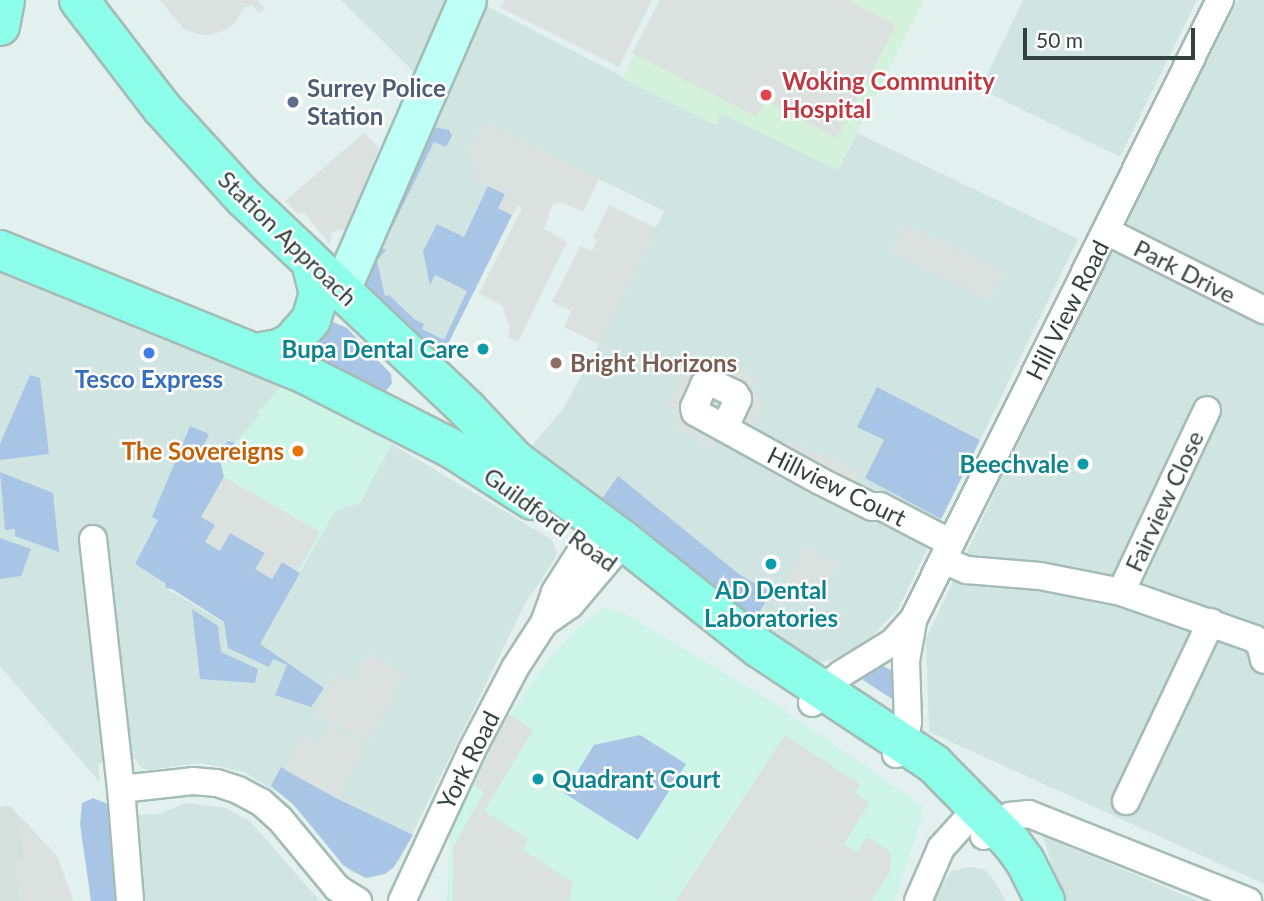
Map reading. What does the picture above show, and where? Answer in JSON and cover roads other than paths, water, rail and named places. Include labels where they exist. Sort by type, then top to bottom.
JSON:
[{"type":"main road","name":"Station Approach","points":[[79,0],[192,142],[312,265],[414,359],[515,460]]},
{"type":"main road","name":"Guildford Road","points":[[0,250],[256,353],[395,418],[605,542]]},
{"type":"main road","points":[[256,353],[279,349],[291,343],[311,320],[318,294],[312,265]]},
{"type":"main road","points":[[395,418],[410,390],[414,359]]},
{"type":"main road","name":"Guildford Road","points":[[515,460],[691,624],[817,697],[899,751],[1025,861],[1045,901]]},
{"type":"main road","name":"Guildford Road","points":[[981,822],[1025,901]]},
{"type":"street","name":"Hill View Road","points":[[817,697],[841,674],[893,642],[913,620],[1220,0]]},
{"type":"street","points":[[340,292],[457,4]]},
{"type":"street","name":"Park Drive","points":[[1106,231],[1264,310]]},
{"type":"street","name":"Fairview Close","points":[[1121,592],[1207,410]]},
{"type":"street","name":"Hillview Court","points":[[725,427],[736,437],[820,481],[872,507],[880,506],[947,552],[967,570],[1040,576],[1121,592],[1255,639],[1261,647],[1264,660]]},
{"type":"street","points":[[93,539],[121,789],[130,901]]},
{"type":"street","name":"York Road","points":[[402,901],[472,750],[515,668],[544,623],[570,605],[605,542]]},
{"type":"street","name":"Hill View Road","points":[[899,751],[908,722],[906,661],[913,620]]},
{"type":"street","points":[[1126,801],[1211,622]]},
{"type":"street","points":[[121,789],[193,781],[217,783],[238,790],[261,802],[279,819],[337,888],[358,901]]},
{"type":"street","points":[[918,901],[931,864],[981,822],[1028,814],[1248,901]]},
{"type":"place","name":"Woking Community Hospital","points":[[766,95]]},
{"type":"place","name":"Surrey Police Station","points":[[293,102]]},
{"type":"place","name":"Bupa Dental Care","points":[[483,349]]},
{"type":"place","name":"Tesco Express","points":[[149,353]]},
{"type":"place","name":"Bright Horizons","points":[[556,363]]},
{"type":"place","name":"The Sovereigns","points":[[298,451]]},
{"type":"place","name":"Beechvale","points":[[1083,464]]},
{"type":"place","name":"AD Dental Laboratories","points":[[771,564]]},
{"type":"place","name":"Quadrant Court","points":[[538,779]]}]
